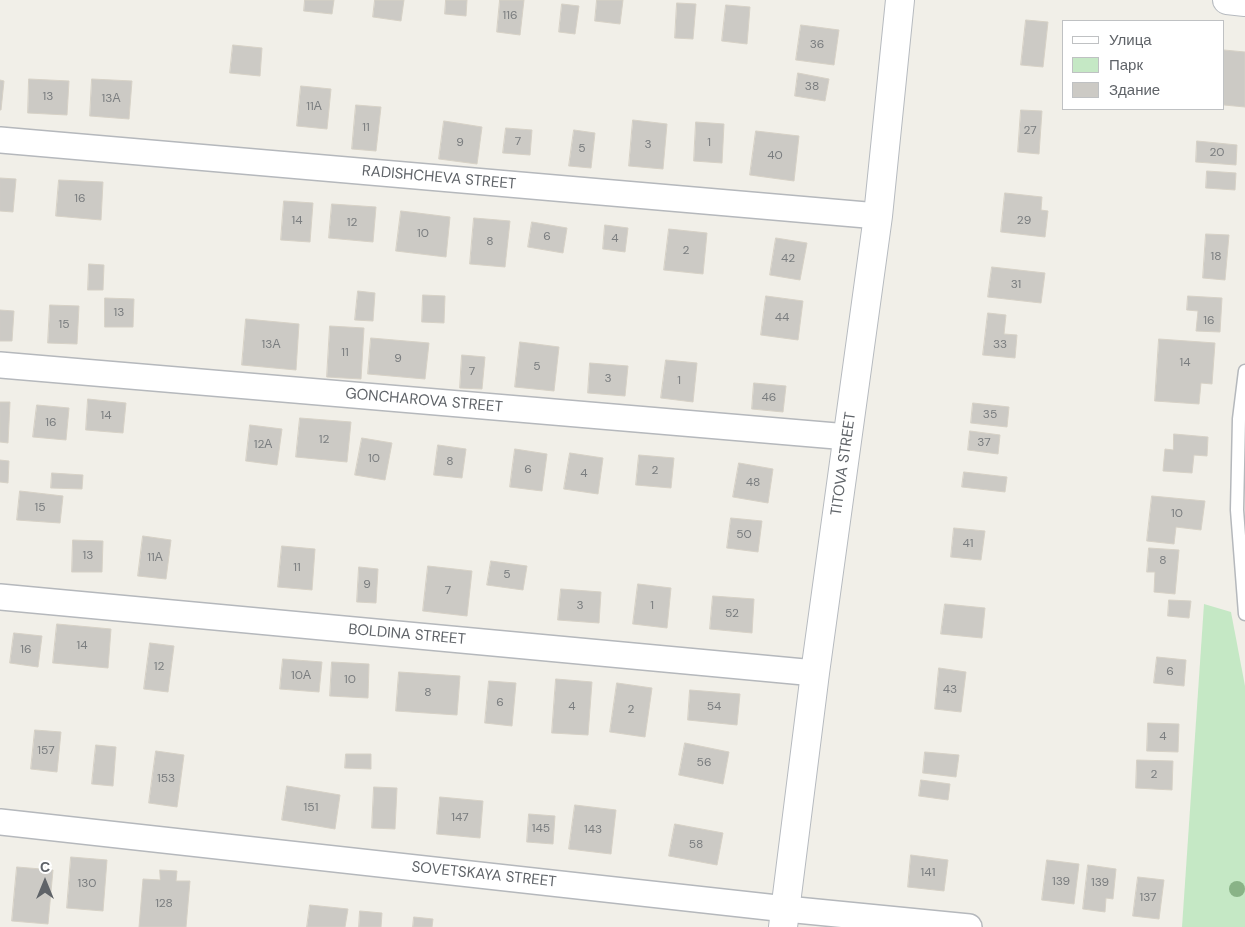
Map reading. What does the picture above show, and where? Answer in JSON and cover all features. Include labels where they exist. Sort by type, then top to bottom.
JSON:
[{"type":"main road","name":"TITOVA STREET","points":[[784,918],[815,673],[878,216],[900,0]]},
{"type":"main road","points":[[1227,0],[1245,2]]},
{"type":"street","name":"RADISHCHEVA STREET","points":[[0,140],[878,216]]},
{"type":"street","name":"GONCHAROVA STREET","points":[[0,365],[848,437]]},
{"type":"street","name":"BOLDINA STREET","points":[[0,597],[815,673]]},
{"type":"street","name":"SOVETSKAYA STREET","points":[[0,822],[784,918],[969,927]]},
{"type":"lane","points":[[1245,371],[1239,419],[1237,510],[1245,614]]},
{"type":"green space","points":[[1204,604],[1231,612],[1245,686],[1245,927],[1182,927]]},
{"type":"building","points":[[305,0],[334,0],[332,14],[304,11]]},
{"type":"building","points":[[375,0],[404,0],[401,21],[373,17]]},
{"type":"building","points":[[446,0],[467,0],[466,16],[445,14]]},
{"type":"building","points":[[500,0],[524,0],[520,35],[497,32]]},
{"type":"building","points":[[597,0],[623,0],[620,24],[595,21]]},
{"type":"building","points":[[677,3],[696,4],[693,39],[675,38]]},
{"type":"building","points":[[562,4],[579,6],[575,34],[559,32]]},
{"type":"building","points":[[726,5],[750,7],[747,44],[722,41]]},
{"type":"building","points":[[1026,20],[1048,22],[1043,67],[1021,65]]},
{"type":"building","points":[[801,25],[839,30],[834,65],[796,60]]},
{"type":"building","points":[[233,45],[262,48],[260,76],[230,73]]},
{"type":"building","points":[[1225,50],[1245,52],[1245,107],[1225,105]]},
{"type":"building","points":[[798,73],[829,79],[825,101],[795,96]]},
{"type":"building","points":[[29,79],[69,81],[67,115],[28,113]]},
{"type":"building","points":[[92,79],[132,81],[129,119],[90,116]]},
{"type":"building","points":[[0,80],[4,81],[1,110],[0,110]]},
{"type":"building","points":[[301,86],[331,89],[327,129],[297,126]]},
{"type":"building","points":[[356,105],[381,107],[376,151],[352,149]]},
{"type":"building","points":[[1021,110],[1042,111],[1039,154],[1018,152]]},
{"type":"building","points":[[633,120],[667,124],[663,169],[629,166]]},
{"type":"building","points":[[444,121],[482,127],[477,164],[439,159]]},
{"type":"building","points":[[696,122],[724,124],[722,163],[694,161]]},
{"type":"building","points":[[506,128],[532,130],[530,155],[503,153]]},
{"type":"building","points":[[574,130],[595,133],[591,168],[569,166]]},
{"type":"building","points":[[756,131],[799,136],[794,181],[750,175]]},
{"type":"building","points":[[1197,141],[1237,145],[1236,165],[1196,162]]},
{"type":"building","points":[[1207,171],[1236,173],[1235,190],[1206,188]]},
{"type":"building","points":[[0,178],[16,179],[13,212],[0,211]]},
{"type":"building","points":[[59,180],[103,182],[101,220],[56,216]]},
{"type":"building","points":[[1005,193],[1042,197],[1041,210],[1048,211],[1045,237],[1001,232]]},
{"type":"building","points":[[284,201],[313,203],[310,242],[281,240]]},
{"type":"building","points":[[332,204],[376,207],[373,242],[329,238]]},
{"type":"building","points":[[401,211],[450,217],[446,257],[396,251]]},
{"type":"building","points":[[474,218],[510,221],[505,267],[470,264]]},
{"type":"building","points":[[532,222],[567,228],[563,253],[528,247]]},
{"type":"building","points":[[605,225],[628,228],[625,252],[603,249]]},
{"type":"building","points":[[669,229],[707,233],[703,274],[664,270]]},
{"type":"building","points":[[1206,234],[1229,235],[1225,280],[1203,278]]},
{"type":"building","points":[[776,238],[807,243],[800,280],[770,275]]},
{"type":"building","points":[[89,264],[104,265],[103,290],[88,290]]},
{"type":"building","points":[[992,267],[1045,273],[1041,303],[988,297]]},
{"type":"building","points":[[358,291],[375,293],[373,321],[355,320]]},
{"type":"building","points":[[423,295],[445,296],[444,323],[422,322]]},
{"type":"building","points":[[766,296],[803,301],[798,340],[761,335]]},
{"type":"building","points":[[1188,296],[1222,298],[1220,332],[1196,331],[1198,311],[1187,310]]},
{"type":"building","points":[[105,298],[134,299],[133,327],[105,327]]},
{"type":"building","points":[[50,305],[79,306],[77,344],[48,343]]},
{"type":"building","points":[[0,310],[14,311],[12,341],[0,341]]},
{"type":"building","points":[[988,313],[1006,315],[1004,334],[1017,335],[1015,358],[983,355]]},
{"type":"building","points":[[246,319],[299,324],[296,370],[242,365]]},
{"type":"building","points":[[330,326],[364,328],[361,379],[327,377]]},
{"type":"building","points":[[371,338],[429,343],[425,379],[368,374]]},
{"type":"building","points":[[1159,339],[1215,343],[1212,384],[1201,383],[1199,404],[1155,401]]},
{"type":"building","points":[[520,342],[559,347],[554,391],[515,387]]},
{"type":"building","points":[[462,355],[485,357],[482,389],[460,388]]},
{"type":"building","points":[[666,360],[697,363],[693,402],[661,398]]},
{"type":"building","points":[[590,363],[628,366],[625,396],[588,393]]},
{"type":"building","points":[[754,383],[786,386],[783,412],[752,409]]},
{"type":"building","points":[[88,399],[126,403],[123,433],[86,430]]},
{"type":"building","points":[[0,402],[10,402],[8,443],[0,442]]},
{"type":"building","points":[[973,403],[1009,407],[1007,427],[971,423]]},
{"type":"building","points":[[37,405],[69,408],[66,440],[33,437]]},
{"type":"building","points":[[300,418],[351,422],[347,462],[296,457]]},
{"type":"building","points":[[250,425],[282,429],[277,465],[246,461]]},
{"type":"building","points":[[970,431],[1000,435],[998,454],[968,450]]},
{"type":"building","points":[[1174,434],[1208,437],[1207,456],[1194,455],[1192,473],[1163,471],[1165,449],[1173,450]]},
{"type":"building","points":[[362,438],[392,443],[385,480],[355,475]]},
{"type":"building","points":[[438,445],[466,449],[462,478],[434,475]]},
{"type":"building","points":[[515,449],[547,454],[542,491],[510,487]]},
{"type":"building","points":[[570,453],[603,458],[598,494],[564,489]]},
{"type":"building","points":[[639,455],[674,458],[671,488],[636,485]]},
{"type":"building","points":[[0,460],[9,461],[8,483],[0,482]]},
{"type":"building","points":[[739,463],[773,469],[768,503],[733,497]]},
{"type":"building","points":[[964,472],[1007,477],[1005,492],[962,487]]},
{"type":"building","points":[[52,473],[83,475],[82,489],[51,488]]},
{"type":"building","points":[[20,491],[63,496],[60,523],[17,520]]},
{"type":"building","points":[[1152,496],[1205,501],[1201,530],[1176,527],[1174,544],[1147,541]]},
{"type":"building","points":[[731,518],[762,521],[758,552],[727,548]]},
{"type":"building","points":[[954,528],[985,531],[981,560],[951,557]]},
{"type":"building","points":[[143,536],[171,540],[166,579],[138,576]]},
{"type":"building","points":[[73,540],[103,541],[102,572],[72,572]]},
{"type":"building","points":[[282,546],[315,549],[312,590],[278,587]]},
{"type":"building","points":[[1149,548],[1179,550],[1175,594],[1154,592],[1155,572],[1147,572]]},
{"type":"building","points":[[491,561],[527,566],[523,590],[487,585]]},
{"type":"building","points":[[428,566],[472,571],[467,616],[423,611]]},
{"type":"building","points":[[359,567],[378,569],[376,603],[357,602]]},
{"type":"building","points":[[638,584],[671,588],[667,628],[633,624]]},
{"type":"building","points":[[561,589],[601,592],[599,623],[558,620]]},
{"type":"building","points":[[713,596],[754,599],[752,633],[710,629]]},
{"type":"building","points":[[1169,600],[1191,601],[1189,618],[1168,616]]},
{"type":"building","points":[[945,604],[985,608],[982,638],[941,634]]},
{"type":"building","points":[[57,624],[111,629],[108,668],[53,663]]},
{"type":"building","points":[[14,633],[42,636],[38,667],[10,663]]},
{"type":"building","points":[[150,643],[174,646],[168,692],[144,689]]},
{"type":"building","points":[[1157,657],[1186,660],[1184,686],[1154,683]]},
{"type":"building","points":[[283,659],[322,662],[319,692],[280,689]]},
{"type":"building","points":[[332,662],[369,664],[368,698],[330,696]]},
{"type":"building","points":[[939,668],[966,672],[961,712],[935,709]]},
{"type":"building","points":[[399,672],[460,676],[457,715],[396,711]]},
{"type":"building","points":[[556,679],[592,682],[588,735],[552,733]]},
{"type":"building","points":[[489,681],[516,683],[512,726],[485,723]]},
{"type":"building","points":[[617,683],[652,688],[645,737],[610,732]]},
{"type":"building","points":[[690,690],[740,694],[737,725],[688,720]]},
{"type":"building","points":[[1148,723],[1179,724],[1178,752],[1147,751]]},
{"type":"building","points":[[35,730],[61,732],[57,772],[31,769]]},
{"type":"building","points":[[685,743],[729,752],[723,784],[679,775]]},
{"type":"building","points":[[96,745],[116,747],[113,786],[92,784]]},
{"type":"building","points":[[156,751],[184,755],[177,807],[149,803]]},
{"type":"building","points":[[925,752],[959,755],[956,777],[923,773]]},
{"type":"building","points":[[346,754],[371,754],[371,769],[345,768]]},
{"type":"building","points":[[1137,760],[1173,761],[1172,790],[1136,788]]},
{"type":"building","points":[[921,780],[950,784],[948,800],[919,796]]},
{"type":"building","points":[[287,786],[340,795],[335,829],[282,820]]},
{"type":"building","points":[[374,787],[397,788],[395,829],[372,828]]},
{"type":"building","points":[[440,797],[483,801],[480,838],[437,834]]},
{"type":"building","points":[[575,805],[616,810],[611,854],[569,849]]},
{"type":"building","points":[[529,814],[555,816],[553,844],[527,842]]},
{"type":"building","points":[[675,824],[723,833],[717,865],[669,856]]},
{"type":"building","points":[[911,855],[948,860],[944,891],[908,887]]},
{"type":"building","points":[[71,857],[107,860],[103,911],[67,908]]},
{"type":"building","points":[[1047,860],[1079,864],[1074,904],[1042,900]]},
{"type":"building","points":[[1088,865],[1116,869],[1113,899],[1106,898],[1105,912],[1083,909]]},
{"type":"building","points":[[17,867],[53,870],[48,924],[12,921]]},
{"type":"building","points":[[160,870],[177,871],[176,881],[190,881],[186,927],[139,927],[143,879],[160,880]]},
{"type":"building","points":[[1138,877],[1164,880],[1159,919],[1133,916]]},
{"type":"building","points":[[310,905],[348,909],[345,927],[307,927]]},
{"type":"building","points":[[360,911],[382,913],[381,927],[359,927]]},
{"type":"building","points":[[414,917],[433,919],[432,927],[413,927]]}]
